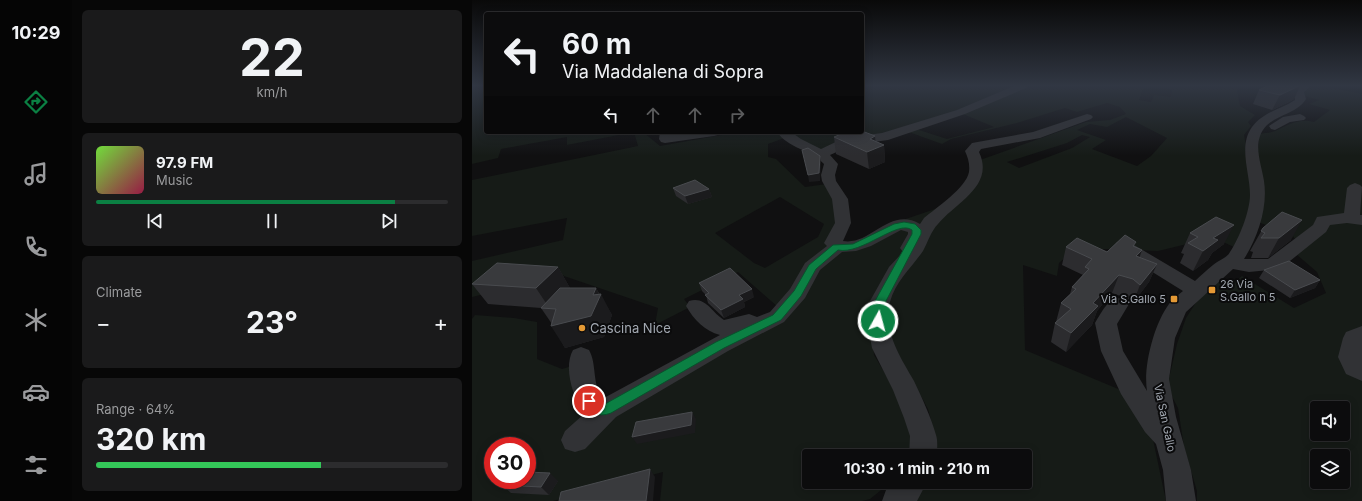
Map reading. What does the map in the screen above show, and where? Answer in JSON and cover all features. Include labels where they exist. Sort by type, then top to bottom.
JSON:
[{"type":"street","points":[[820,154],[849,141],[884,137],[967,109]]},
{"type":"street","points":[[1256,131],[1265,120],[1280,111],[1286,109]]},
{"type":"street","name":"Via San Gallo","points":[[1181,501],[1177,470],[1163,417],[1157,379],[1164,338],[1177,308],[1199,282],[1234,258],[1247,236],[1258,197],[1257,181],[1252,155],[1253,137],[1256,131],[1254,124],[1261,115],[1268,111]]},
{"type":"street","points":[[903,261],[914,250],[930,222],[968,188],[976,173],[976,160],[972,151],[977,146],[1036,135],[1086,117]]},
{"type":"street","points":[[1256,131],[1266,130],[1287,119],[1300,118]]},
{"type":"street","points":[[665,134],[665,139],[700,134]]},
{"type":"street","points":[[786,134],[796,142],[828,159],[831,164],[828,175],[829,181],[840,199],[843,223],[833,243],[837,247],[844,248],[856,246],[897,226],[934,219]]},
{"type":"street","points":[[1234,258],[1249,266],[1273,265],[1320,228],[1323,222],[1340,217],[1357,219],[1355,188]]},
{"type":"street","points":[[904,224],[912,226],[916,230],[916,234],[903,261],[880,301],[878,321],[882,348],[918,418],[923,436],[923,449]]},
{"type":"street","points":[[1123,246],[1199,282]]},
{"type":"street","points":[[575,440],[607,410],[720,345],[777,317],[798,293],[812,267],[837,247]]},
{"type":"street","points":[[1119,304],[1106,323],[1112,351],[1130,387],[1154,424],[1169,438]]},
{"type":"street","points":[[696,306],[713,325],[730,329],[752,321],[767,322]]},
{"type":"street","points":[[1362,334],[1354,338],[1350,357],[1354,367],[1362,371]]},
{"type":"street","points":[[581,356],[581,370],[589,401],[595,409],[607,410]]},
{"type":"street","points":[[897,501],[903,497],[908,489]]},
{"type":"shaded area","points":[[472,109],[484,109],[484,134],[624,134],[567,145],[567,137],[501,149],[498,158],[472,164]]},
{"type":"shaded area","points":[[864,109],[960,109],[871,138],[820,151],[791,134],[864,134]]},
{"type":"shaded area","points":[[971,109],[1061,109],[1017,123],[951,139],[942,144],[906,131]],"holes":[[[963,114],[994,127],[947,139],[916,129]]]},
{"type":"shaded area","points":[[1069,109],[1086,109],[1077,112]]},
{"type":"shaded area","points":[[1122,109],[1246,109],[1255,115],[1248,122],[1251,126],[1244,135],[1256,192],[1236,248],[1206,234],[1187,244],[1158,251],[1107,249],[1073,250],[1059,263],[1057,276],[1023,265],[1025,350],[1123,391],[1151,430],[1166,501],[913,501],[921,489],[1032,489],[1032,449],[936,449],[937,442],[928,409],[894,346],[871,321],[874,355],[896,392],[911,437],[910,449],[802,449],[802,489],[882,489],[870,499],[862,501],[660,501],[663,472],[553,501],[472,501],[472,319],[475,315],[514,318],[537,322],[537,359],[562,369],[575,365],[614,413],[778,307],[738,272],[684,299],[690,307],[655,325],[658,308],[561,275],[472,297],[472,261],[563,240],[567,218],[472,236],[472,180],[638,146],[635,134],[645,134],[660,146],[727,134],[780,134],[784,138],[768,144],[768,157],[776,159],[805,187],[827,184],[837,199],[838,242],[851,244],[891,224],[938,208],[952,206],[980,160],[1086,122],[1110,120],[1126,114]],"holes":[[[1126,117],[1167,138],[1151,156],[1137,166],[1092,149],[1106,140],[1077,130],[1090,124],[1107,127]],[[1082,135],[1090,137],[1072,148],[1019,168],[1007,162],[1067,143]],[[780,197],[824,224],[818,237],[765,268],[754,263],[715,233]]]},
{"type":"shaded area","points":[[1328,109],[1362,109],[1362,501],[1197,501],[1197,491],[1184,447],[1178,408],[1167,387],[1177,344],[1186,318],[1206,287],[1223,279],[1233,283],[1242,276],[1294,308],[1326,293],[1317,272],[1296,254],[1299,244],[1292,235],[1258,222],[1257,166],[1259,134],[1273,132],[1289,124],[1298,122],[1314,122],[1330,110]]},
{"type":"building","points":[[864,132],[875,136],[870,139],[884,145],[867,152],[834,137],[841,134],[864,134]]},
{"type":"building","points":[[808,148],[820,156],[819,173],[808,175],[802,150]]},
{"type":"building","points":[[695,180],[709,189],[685,196],[673,188]]},
{"type":"building","points":[[1282,212],[1302,220],[1279,238],[1261,238],[1265,233],[1261,231],[1263,228]]},
{"type":"building","points":[[1216,217],[1234,225],[1213,238],[1218,240],[1203,251],[1188,243],[1198,237],[1190,233]]},
{"type":"building","points":[[1125,235],[1136,242],[1133,246],[1142,250],[1136,256],[1157,264],[1140,285],[1133,279],[1119,275],[1093,303],[1098,306],[1071,333],[1055,323],[1071,309],[1061,303],[1076,289],[1072,287],[1089,269],[1085,267],[1092,259],[1066,247],[1077,238],[1107,252]]},
{"type":"building","points":[[1289,261],[1320,280],[1295,290],[1264,270]]},
{"type":"building","points":[[497,263],[558,267],[536,288],[472,284]]},
{"type":"building","points":[[730,268],[752,289],[739,295],[743,299],[721,310],[705,295],[709,293],[699,283]]},
{"type":"building","points":[[560,288],[596,288],[593,295],[601,294],[591,316],[551,326],[556,309],[541,308]]},
{"type":"building","points":[[692,412],[691,425],[632,437],[636,422]]},
{"type":"building","points":[[650,469],[646,501],[559,501],[561,492]]},
{"type":"building","points":[[536,472],[550,473],[541,487],[536,487]]},
{"type":"place","name":"26 Via S.Gallo n 5","points":[[1212,290]]},
{"type":"place","name":"Via S.Gallo 5","points":[[1174,299]]},
{"type":"place","name":"Cascina Nice","points":[[582,328]]},
{"type":"route","points":[[589,401],[595,409],[607,410],[720,345],[777,317],[798,293],[812,267],[837,247],[844,248],[856,246],[897,226],[904,224],[912,226],[916,230],[916,234],[903,261],[880,301],[878,321]]}]
